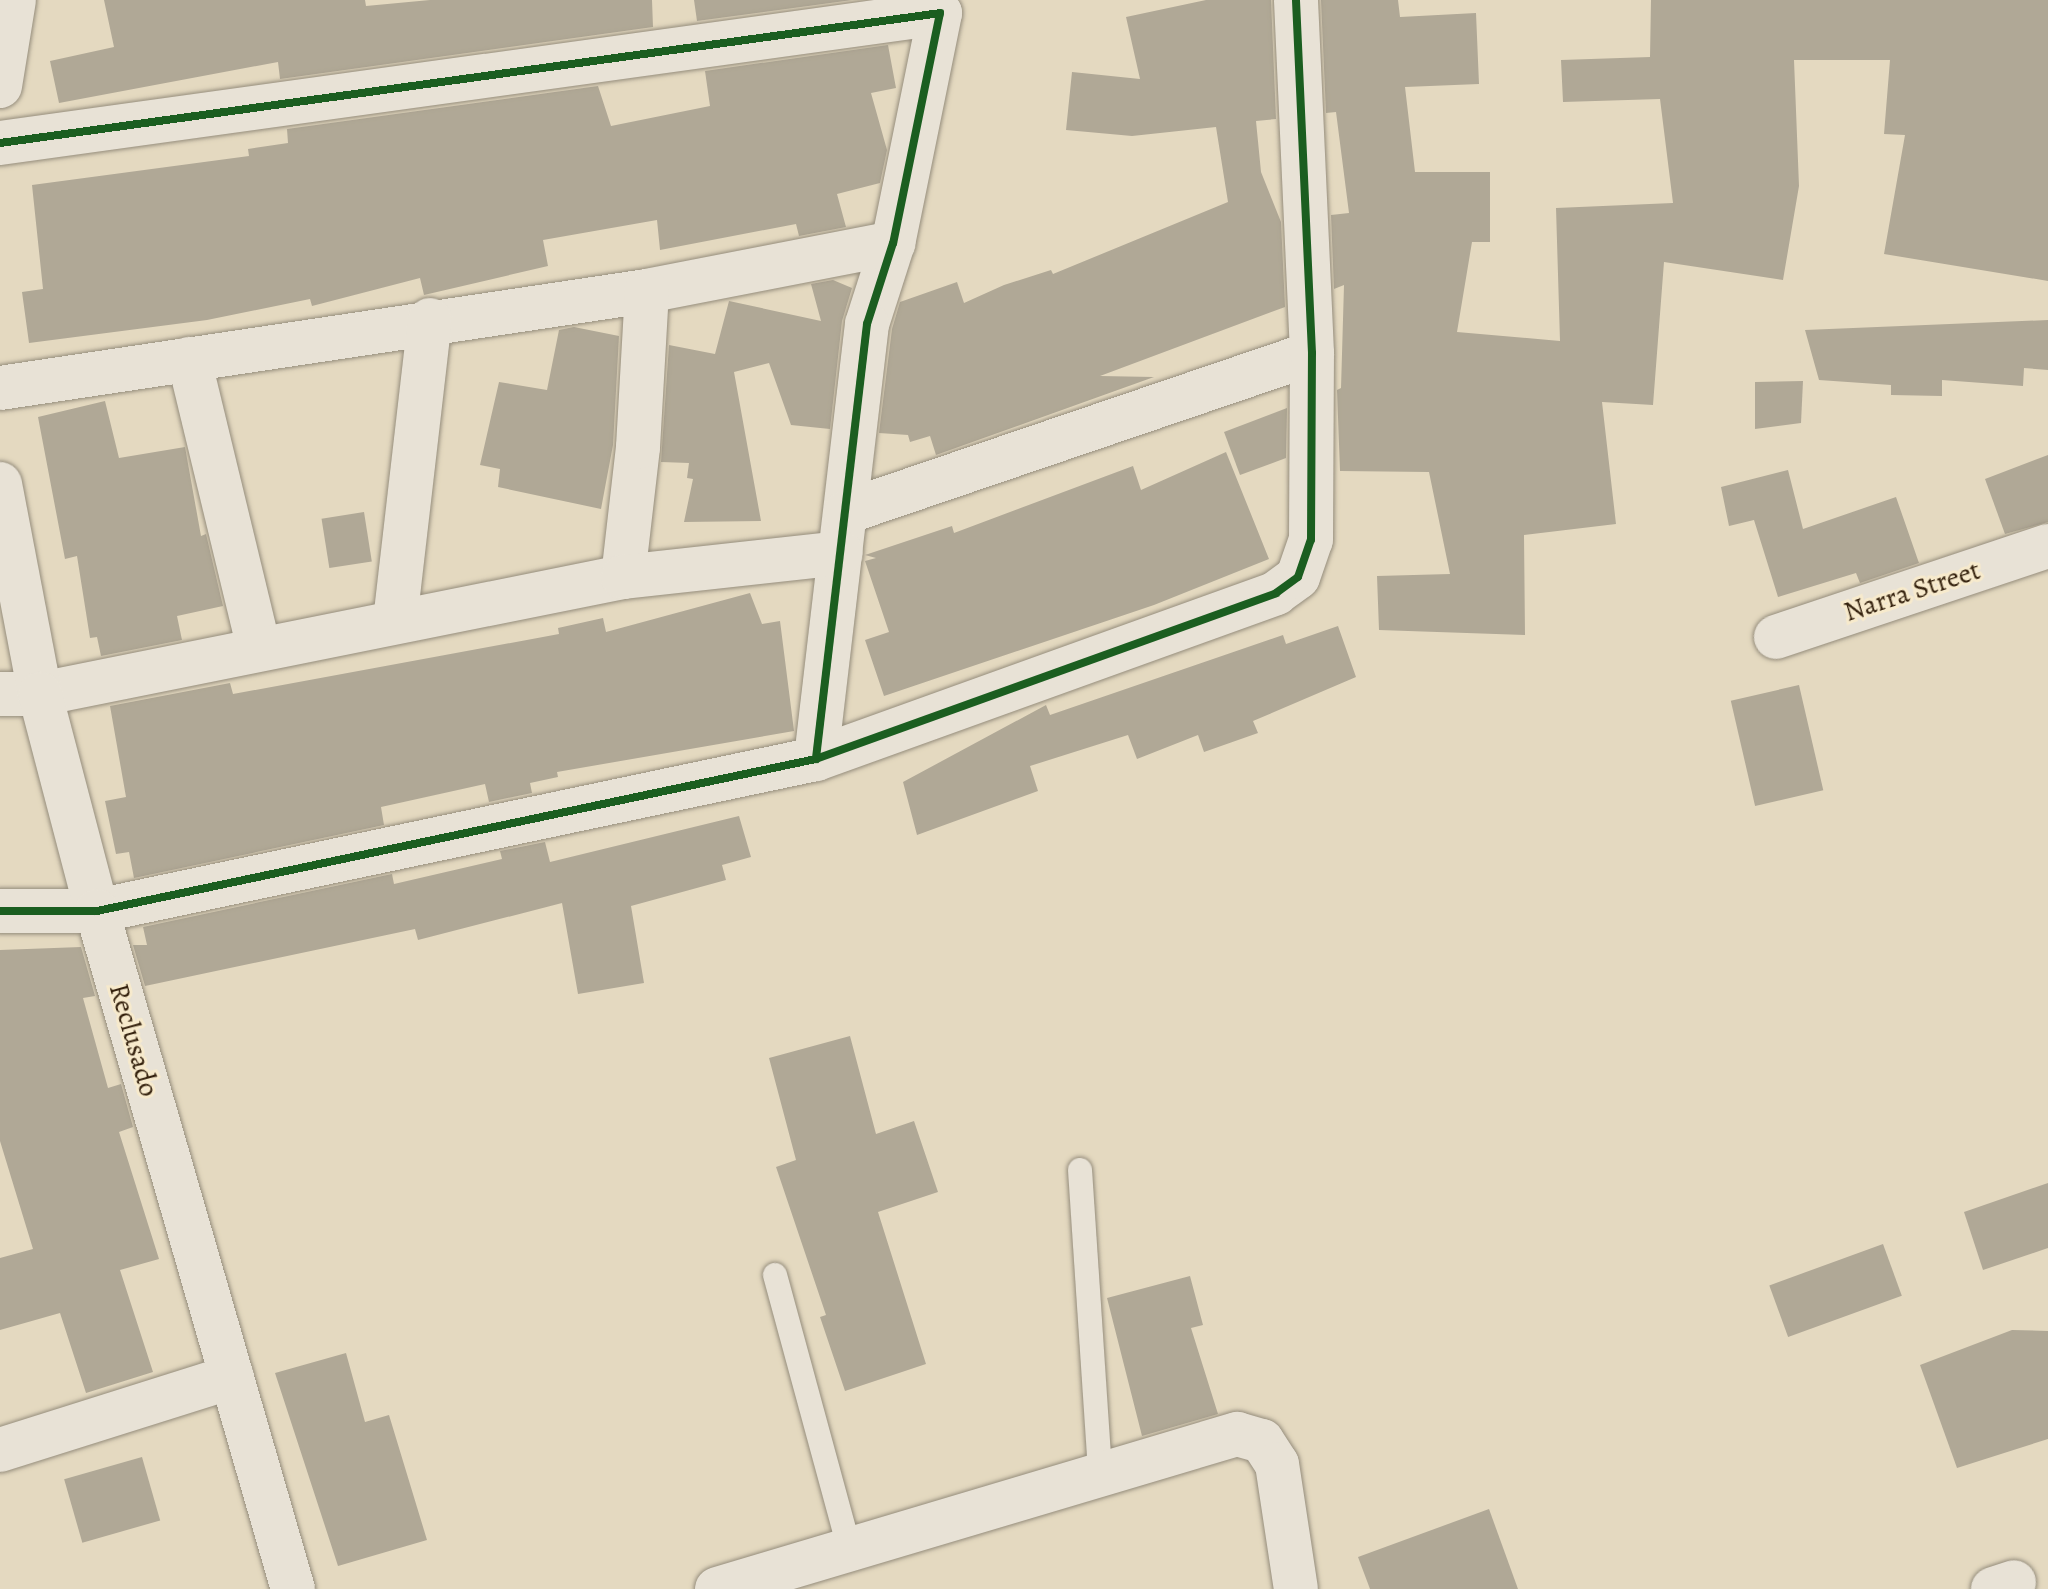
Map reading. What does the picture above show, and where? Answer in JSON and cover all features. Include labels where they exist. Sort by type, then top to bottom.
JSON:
[{"type":"street","points":[[0,86],[14,0]]},
{"type":"street","points":[[0,911],[97,911],[816,759],[1276,593],[1298,577],[1311,540],[1312,353],[1296,0]]},
{"type":"street","points":[[0,143],[941,6],[893,243],[867,324],[816,759]]},
{"type":"street","points":[[0,388],[430,320],[647,291],[893,243]]},
{"type":"street","points":[[623,577],[638,447],[647,291]]},
{"type":"street","points":[[395,621],[430,320]]},
{"type":"street","points":[[20,694],[844,532],[1312,353]]},
{"type":"street","points":[[189,359],[259,648]]},
{"type":"street","name":"Reclusado","points":[[0,484],[20,694],[97,911],[293,1589]]},
{"type":"street","name":"Narra Street","points":[[1776,637],[2048,546]]},
{"type":"street","points":[[0,1450],[232,1377]]},
{"type":"street","points":[[717,1589],[1100,1471],[1237,1434],[1262,1441],[1277,1464],[1283,1485],[1296,1589]]},
{"type":"lane","points":[[1080,1170],[1100,1471]]},
{"type":"lane","points":[[775,1275],[849,1548]]},
{"type":"building","points":[[104,0],[365,0],[366,6],[430,0],[652,0],[653,27],[280,79],[278,62],[59,103],[50,61],[114,47]]},
{"type":"building","points":[[694,0],[852,0],[697,21]]},
{"type":"building","points":[[1206,0],[1271,0],[1276,119],[1256,121],[1261,172],[1281,222],[1285,307],[1100,376],[1154,377],[936,455],[930,436],[910,442],[908,435],[879,433],[892,329],[900,302],[957,282],[964,303],[1004,285],[1051,270],[1053,274],[1228,202],[1216,127],[1132,136],[1066,130],[1072,72],[1140,79],[1126,17]]},
{"type":"building","points":[[1321,0],[1398,0],[1400,17],[1476,13],[1479,84],[1405,87],[1415,172],[1490,172],[1490,242],[1472,242],[1457,332],[1560,341],[1556,208],[1673,203],[1660,99],[1563,102],[1561,60],[1650,57],[1651,0],[2048,0],[2048,281],[1884,254],[1905,135],[1884,134],[1890,60],[1794,60],[1799,186],[1783,280],[1664,262],[1653,405],[1602,402],[1616,524],[1524,535],[1525,635],[1379,630],[1377,576],[1450,574],[1429,472],[1340,471],[1337,390],[1341,388],[1344,285],[1334,289],[1331,215],[1349,213],[1336,112],[1326,113]]},
{"type":"building","points":[[888,45],[896,88],[871,93],[887,150],[880,183],[837,194],[846,227],[799,236],[796,224],[660,250],[657,220],[543,240],[548,266],[424,295],[420,278],[312,306],[310,299],[207,320],[29,343],[22,292],[43,289],[32,185],[249,156],[248,149],[288,143],[287,129],[598,86],[611,126],[710,106],[705,71]]},
{"type":"building","points":[[833,280],[852,288],[842,321],[830,429],[791,425],[769,363],[734,372],[761,521],[684,522],[693,479],[687,478],[689,463],[661,462],[669,345],[715,354],[729,301],[821,321],[811,284]]},
{"type":"building","points":[[2048,320],[2048,370],[2024,368],[2023,386],[1942,380],[1942,396],[1891,395],[1891,385],[1819,380],[1805,330]]},
{"type":"building","points":[[574,327],[619,336],[613,445],[601,509],[498,487],[500,469],[480,465],[499,382],[547,390],[559,330]]},
{"type":"building","points":[[1803,381],[1801,423],[1755,429],[1755,382]]},
{"type":"building","points":[[105,401],[119,458],[185,447],[201,536],[206,534],[223,606],[177,616],[182,640],[101,656],[97,637],[90,638],[77,556],[65,559],[38,417]]},
{"type":"building","points":[[1287,408],[1286,458],[1240,475],[1224,432]]},
{"type":"building","points":[[1226,452],[1269,559],[1154,605],[884,696],[865,640],[889,632],[865,561],[876,558],[865,555],[952,526],[954,533],[1133,466],[1141,490]]},
{"type":"building","points":[[2048,455],[2048,522],[2005,534],[1985,479]]},
{"type":"building","points":[[1788,470],[1803,529],[1896,497],[1919,563],[1860,583],[1856,573],[1778,597],[1754,520],[1729,526],[1721,487]]},
{"type":"building","points":[[364,512],[372,561],[329,568],[322,519]]},
{"type":"building","points":[[750,593],[762,624],[780,621],[794,731],[557,772],[558,777],[530,783],[532,793],[489,802],[485,784],[381,807],[384,825],[134,878],[129,852],[116,854],[105,801],[126,797],[110,706],[230,683],[233,694],[559,634],[558,628],[603,618],[606,632]]},
{"type":"building","points":[[1338,626],[1356,677],[1253,721],[1258,733],[1204,752],[1198,735],[1137,759],[1128,735],[1030,766],[1038,791],[917,835],[903,782],[1046,705],[1050,715],[1283,635],[1286,644]]},
{"type":"building","points":[[1799,685],[1823,790],[1755,806],[1731,701]]},
{"type":"building","points":[[739,816],[751,857],[722,865],[726,880],[631,906],[644,983],[578,994],[562,903],[418,940],[415,929],[145,986],[133,945],[147,945],[143,927],[392,874],[394,884],[502,859],[500,851],[545,842],[550,862]]},
{"type":"building","points":[[81,947],[95,996],[83,998],[108,1088],[121,1084],[133,1127],[119,1132],[159,1259],[120,1270],[153,1372],[86,1393],[60,1313],[0,1330],[0,1258],[33,1249],[0,1141],[0,950]]},
{"type":"building","points":[[850,1036],[876,1134],[914,1121],[938,1192],[878,1212],[926,1364],[845,1391],[820,1317],[826,1315],[776,1167],[796,1160],[769,1058]]},
{"type":"building","points":[[2048,1183],[2048,1248],[1983,1270],[1964,1212]]},
{"type":"building","points":[[1883,1244],[1902,1296],[1788,1337],[1769,1285]]},
{"type":"building","points":[[1190,1276],[1203,1325],[1191,1328],[1218,1414],[1142,1436],[1107,1298]]},
{"type":"building","points":[[2012,1330],[2048,1331],[2048,1439],[1957,1468],[1920,1365]]},
{"type":"building","points":[[346,1353],[365,1422],[389,1415],[427,1540],[338,1566],[275,1373]]},
{"type":"building","points":[[142,1457],[160,1520],[82,1543],[64,1479]]},
{"type":"building","points":[[1489,1509],[1518,1589],[1370,1589],[1358,1557]]},
{"type":"cycle path","points":[[0,911],[97,911],[816,759],[1276,593],[1298,577],[1311,540],[1312,353],[1296,0]]},
{"type":"cycle path","points":[[0,143],[940,13],[893,243],[867,324],[816,759]]}]
